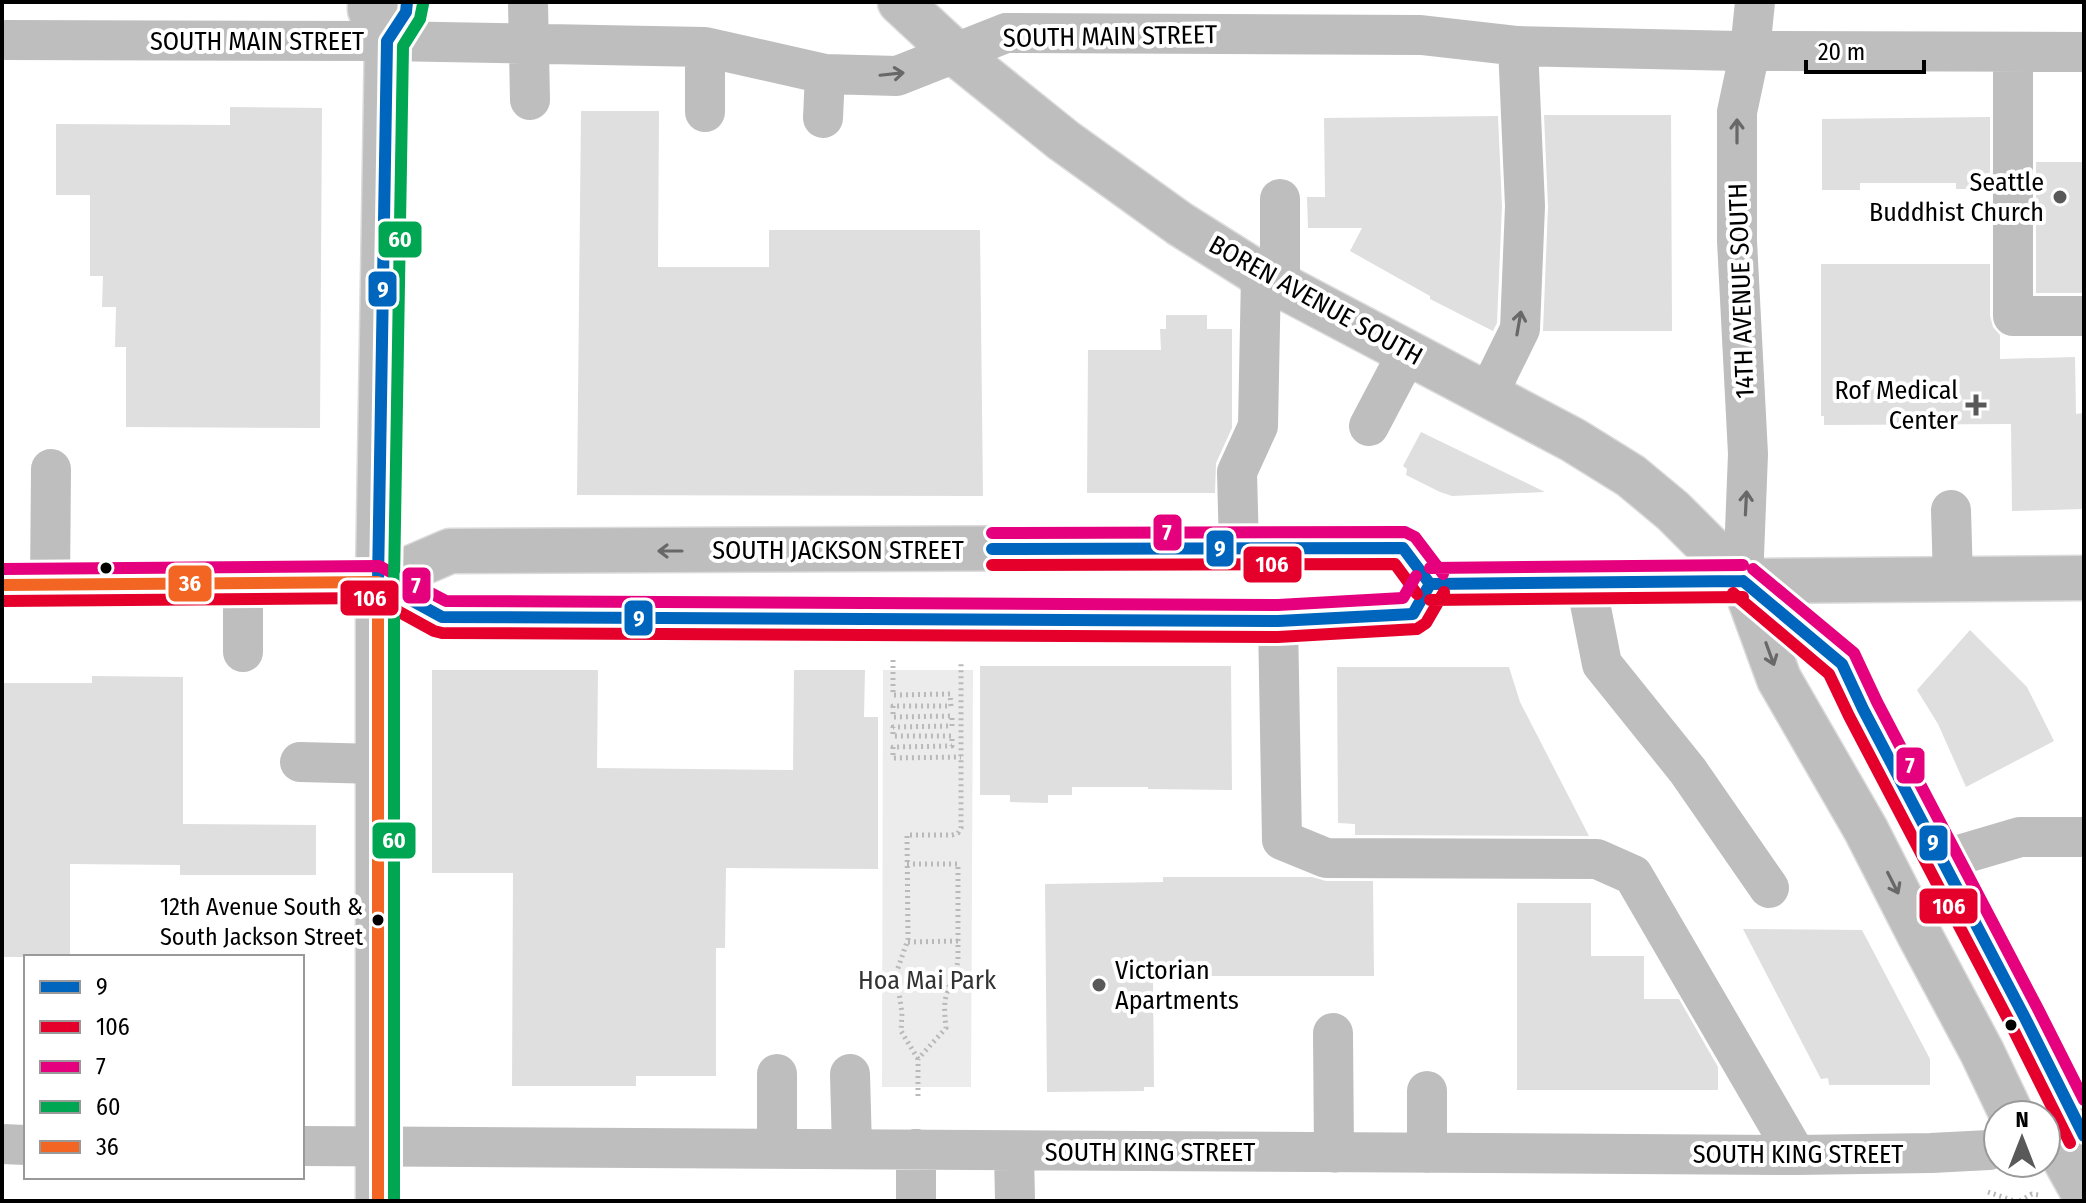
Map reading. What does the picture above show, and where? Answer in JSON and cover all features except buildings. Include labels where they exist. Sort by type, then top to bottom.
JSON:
[{"type":"main road","points":[[370,2],[370,10],[387,41],[378,582],[378,1201]]},
{"type":"main road","points":[[387,41],[406,12],[407,2]]},
{"type":"main road","name":"BOREN AVENUE SOUTH","points":[[900,2],[955,53],[1063,140],[1180,224],[1271,280],[1573,440],[1631,476],[1673,511],[1743,581],[1842,664],[2084,1136]]},
{"type":"main road","name":"SOUTH JACKSON STREET","points":[[2,585],[378,582],[450,551],[1239,548],[1403,548],[1430,584],[1413,614],[1278,621],[442,617],[378,582]]},
{"type":"main road","points":[[1430,584],[2084,578]]},
{"type":"main road","points":[[1743,581],[1779,679],[1866,830],[2004,1099]]},
{"type":"main road","points":[[2062,1154],[2084,1194]]},
{"type":"street","points":[[528,2],[530,100]]},
{"type":"street","name":"14TH AVENUE SOUTH","points":[[1743,581],[1748,454],[1737,241],[1737,112],[1750,51],[1755,2]]},
{"type":"street","name":"SOUTH MAIN STREET","points":[[2,40],[387,41],[705,47],[825,74],[897,76],[1006,33],[1421,35],[1518,46],[1750,51],[2084,52]]},
{"type":"street","points":[[1488,394],[1520,329],[1525,206],[1518,46]]},
{"type":"street","points":[[705,47],[705,112]]},
{"type":"street","points":[[2013,52],[2013,316],[2084,316]]},
{"type":"street","points":[[823,118],[825,74]]},
{"type":"street","points":[[1239,548],[1237,472],[1258,426],[1280,199]]},
{"type":"street","points":[[1369,426],[1408,352]]},
{"type":"street","points":[[50,585],[51,469]]},
{"type":"street","points":[[1951,510],[1953,580]]},
{"type":"street","points":[[243,583],[243,652]]},
{"type":"street","points":[[1586,583],[1602,664],[1688,771],[1769,888]]},
{"type":"street","points":[[1278,621],[1282,840],[1326,858],[1597,859],[1633,875],[1796,1155]]},
{"type":"street","points":[[300,762],[378,764]]},
{"type":"street","points":[[1942,860],[2020,837],[2084,837]]},
{"type":"street","points":[[1333,1033],[1334,1153]]},
{"type":"street","points":[[777,1074],[777,1149]]},
{"type":"street","points":[[850,1074],[852,1149]]},
{"type":"street","points":[[1427,1091],[1427,1153]]},
{"type":"street","points":[[2,1144],[24,1145]]},
{"type":"street","name":"SOUTH KING STREET","points":[[304,1146],[1796,1155],[1982,1150]]},
{"type":"street","points":[[916,1149],[916,1201]]},
{"type":"street","points":[[1014,1151],[1015,1201]]},
{"type":"path","points":[[893,657],[893,695],[961,694]]},
{"type":"path","points":[[918,1097],[918,1059],[901,1031],[902,1013],[897,980],[897,971],[908,942],[907,835],[952,835],[961,828],[961,657]]},
{"type":"path","points":[[950,694],[951,706],[893,706],[893,717],[961,716]]},
{"type":"path","points":[[952,716],[952,726],[893,727],[893,736],[961,736]]},
{"type":"path","points":[[952,736],[952,746],[893,747],[893,758],[961,757]]},
{"type":"path","points":[[907,864],[958,864],[956,974],[944,1007],[946,1028],[918,1059]]},
{"type":"path","points":[[908,942],[958,941]]},
{"type":"path","points":[[2020,1201],[2042,1186]]},
{"type":"green space","name":"Hoa Mai Park","points":[[883,670],[973,670],[971,1087],[882,1087]]},
{"type":"transit line","name":"9","points":[[378,582],[387,41],[406,12],[407,2]]},
{"type":"transit line","name":"60","points":[[394,1201],[394,582],[403,46],[420,19],[423,4]]},
{"type":"transit line","name":"7","points":[[992,533],[1405,532],[1415,537],[1443,574]]},
{"type":"transit line","name":"9","points":[[992,549],[1403,548],[1430,584]]},
{"type":"transit line","name":"106","points":[[992,565],[1395,564],[1417,594]]},
{"type":"transit line","name":"7","points":[[1430,568],[1743,565]]},
{"type":"transit line","name":"7","points":[[2,569],[379,566],[446,601],[1278,605],[1403,598],[1416,576]]},
{"type":"transit line","name":"7","points":[[1753,569],[1854,653],[2084,1100]]},
{"type":"transit line","name":"9","points":[[1743,581],[1842,664],[2084,1136]]},
{"type":"transit line","name":"9","points":[[1430,584],[1743,581]]},
{"type":"transit line","name":"9","points":[[378,582],[442,617],[1278,621],[1413,614],[1430,584]]},
{"type":"transit line","name":"36","points":[[2,585],[378,582]]},
{"type":"transit line","name":"36","points":[[378,582],[378,1201]]},
{"type":"transit line","name":"106","points":[[2,601],[374,598],[442,633],[1278,637],[1417,629],[1426,623],[1444,592]]},
{"type":"transit line","name":"106","points":[[1733,593],[1829,674],[2070,1143]]},
{"type":"transit line","name":"106","points":[[1430,600],[1743,597]]},
{"type":"place","name":"Seattle Buddhist Church","points":[[2060,197]]},
{"type":"place","name":"Rof Medical Center","points":[[1976,405]]},
{"type":"place","name":"12th Avenue South & South Jackson Street","points":[[378,920]]},
{"type":"place","name":"Victorian Apartments","points":[[1099,985]]}]
